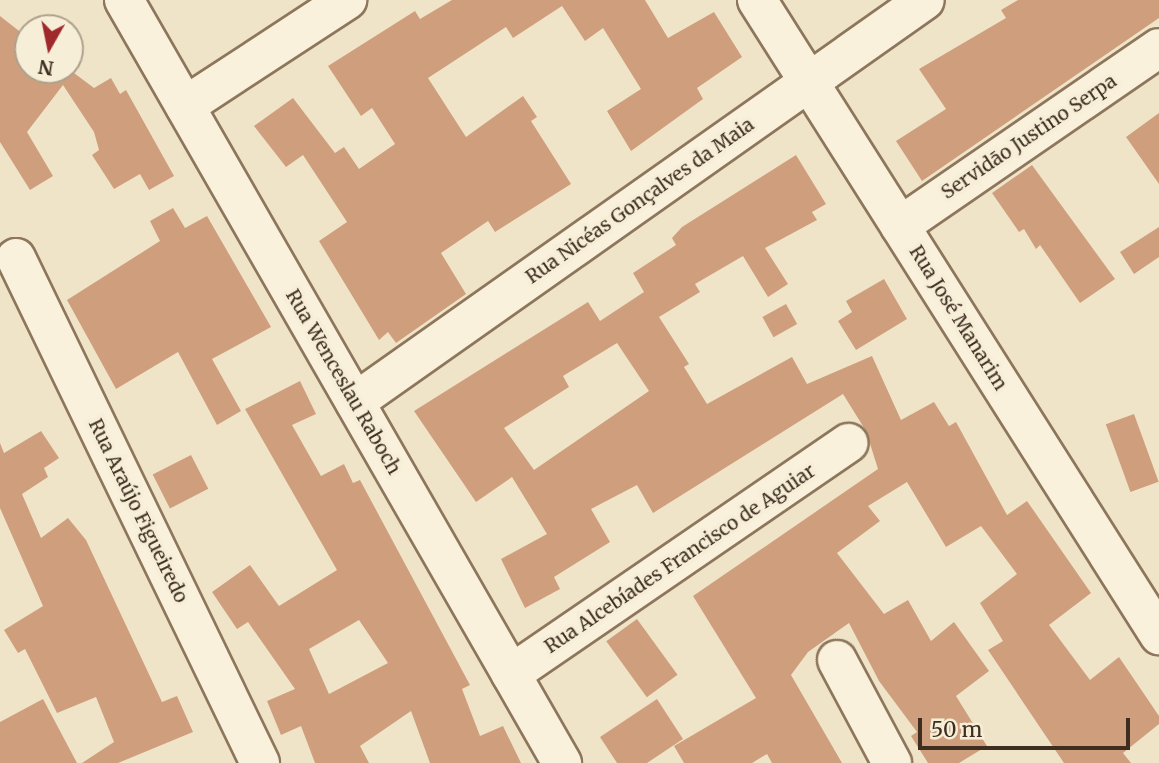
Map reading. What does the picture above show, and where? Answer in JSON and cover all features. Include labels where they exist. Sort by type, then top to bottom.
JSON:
[{"type":"street","name":"Rua Wenceslau Raboch","points":[[124,0],[562,763]]},
{"type":"street","points":[[185,106],[347,0]]},
{"type":"street","name":"Rua José Manarim","points":[[757,0],[1159,635]]},
{"type":"street","name":"Rua Nicéas Gonçalves da Maia","points":[[355,402],[925,0]]},
{"type":"street","name":"Servidão Justino Serpa","points":[[900,226],[1159,48]]},
{"type":"street","name":"Rua Araújo Figueiredo","points":[[16,258],[260,763]]},
{"type":"street","name":"Rua Alcebíades Francisco de Aguiar","points":[[511,674],[848,443]]},
{"type":"street","points":[[837,660],[892,763]]},
{"type":"building","points":[[452,0],[645,0],[668,38],[714,12],[742,57],[697,88],[703,99],[631,151],[607,111],[641,89],[603,28],[585,41],[562,6],[513,38],[506,27],[428,78],[466,137],[523,96],[537,117],[531,121],[571,184],[495,232],[488,221],[441,253],[466,294],[396,343],[388,332],[379,340],[319,241],[347,222],[303,155],[286,167],[254,126],[293,98],[335,153],[344,147],[359,169],[395,144],[372,108],[361,116],[328,66],[415,11],[420,19]]},
{"type":"building","points":[[1018,0],[1159,0],[1159,18],[922,181],[896,141],[946,109],[919,69],[1006,18],[1001,10]]},
{"type":"building","points":[[0,16],[14,27],[14,84],[84,84],[84,80],[94,88],[111,78],[120,94],[126,90],[174,176],[149,190],[140,174],[114,189],[92,155],[99,150],[94,132],[63,85],[27,132],[53,176],[30,190],[0,142]]},
{"type":"building","points":[[1159,113],[1159,184],[1126,137]]},
{"type":"building","points":[[796,155],[826,204],[812,212],[817,220],[765,248],[788,284],[768,297],[743,256],[695,284],[700,292],[659,317],[689,364],[684,367],[707,404],[792,357],[807,384],[872,356],[901,420],[934,402],[949,426],[956,422],[1007,515],[1027,501],[1091,593],[1049,625],[1090,680],[1119,657],[1159,716],[1159,724],[1123,753],[1131,763],[1064,763],[988,650],[1003,641],[980,603],[1017,574],[981,526],[946,547],[907,482],[868,506],[880,521],[837,553],[884,614],[908,600],[931,641],[954,622],[989,671],[956,696],[987,746],[959,763],[928,763],[911,736],[917,732],[879,681],[849,623],[808,652],[791,675],[842,763],[772,763],[767,754],[752,763],[684,763],[674,746],[756,698],[693,596],[878,469],[866,431],[843,394],[653,513],[637,485],[591,509],[610,542],[554,577],[560,589],[525,608],[501,559],[547,534],[512,477],[476,502],[414,411],[588,302],[600,321],[644,292],[633,273],[676,245],[672,238],[682,227]],"holes":[[[617,343],[649,391],[534,470],[504,428],[569,387],[563,376]]]},
{"type":"building","points":[[1032,165],[1115,279],[1080,303],[1040,245],[1036,249],[1024,229],[1019,232],[992,193]]},
{"type":"building","points":[[173,208],[185,228],[207,216],[271,327],[212,359],[241,411],[217,425],[178,352],[116,389],[67,300],[160,241],[150,221]]},
{"type":"building","points":[[1159,227],[1159,257],[1134,274],[1120,252]]},
{"type":"building","points":[[884,279],[907,319],[856,350],[838,321],[852,312],[846,301]]},
{"type":"building","points":[[786,304],[797,324],[774,337],[762,317]]},
{"type":"building","points":[[300,381],[316,414],[292,425],[321,476],[344,464],[353,483],[360,480],[470,685],[462,689],[480,736],[503,726],[521,763],[430,763],[411,711],[360,746],[369,763],[315,763],[301,726],[281,735],[267,701],[295,689],[248,622],[237,629],[212,592],[250,565],[279,606],[337,570],[245,409]],"holes":[[[359,620],[388,663],[329,694],[309,649]]]},
{"type":"building","points":[[1134,414],[1159,482],[1130,492],[1106,424]]},
{"type":"building","points":[[41,431],[59,458],[44,468],[48,477],[22,494],[41,538],[68,518],[86,540],[162,702],[177,696],[193,732],[118,763],[82,763],[114,742],[96,697],[57,713],[25,649],[18,653],[4,630],[43,606],[0,508],[0,443],[4,453]]},
{"type":"building","points":[[191,455],[208,489],[170,508],[153,475]]},
{"type":"building","points":[[637,619],[678,675],[647,697],[606,641]]},
{"type":"building","points":[[43,699],[77,763],[0,763],[0,722]]},
{"type":"building","points":[[657,699],[683,739],[647,763],[617,763],[600,737]]}]
